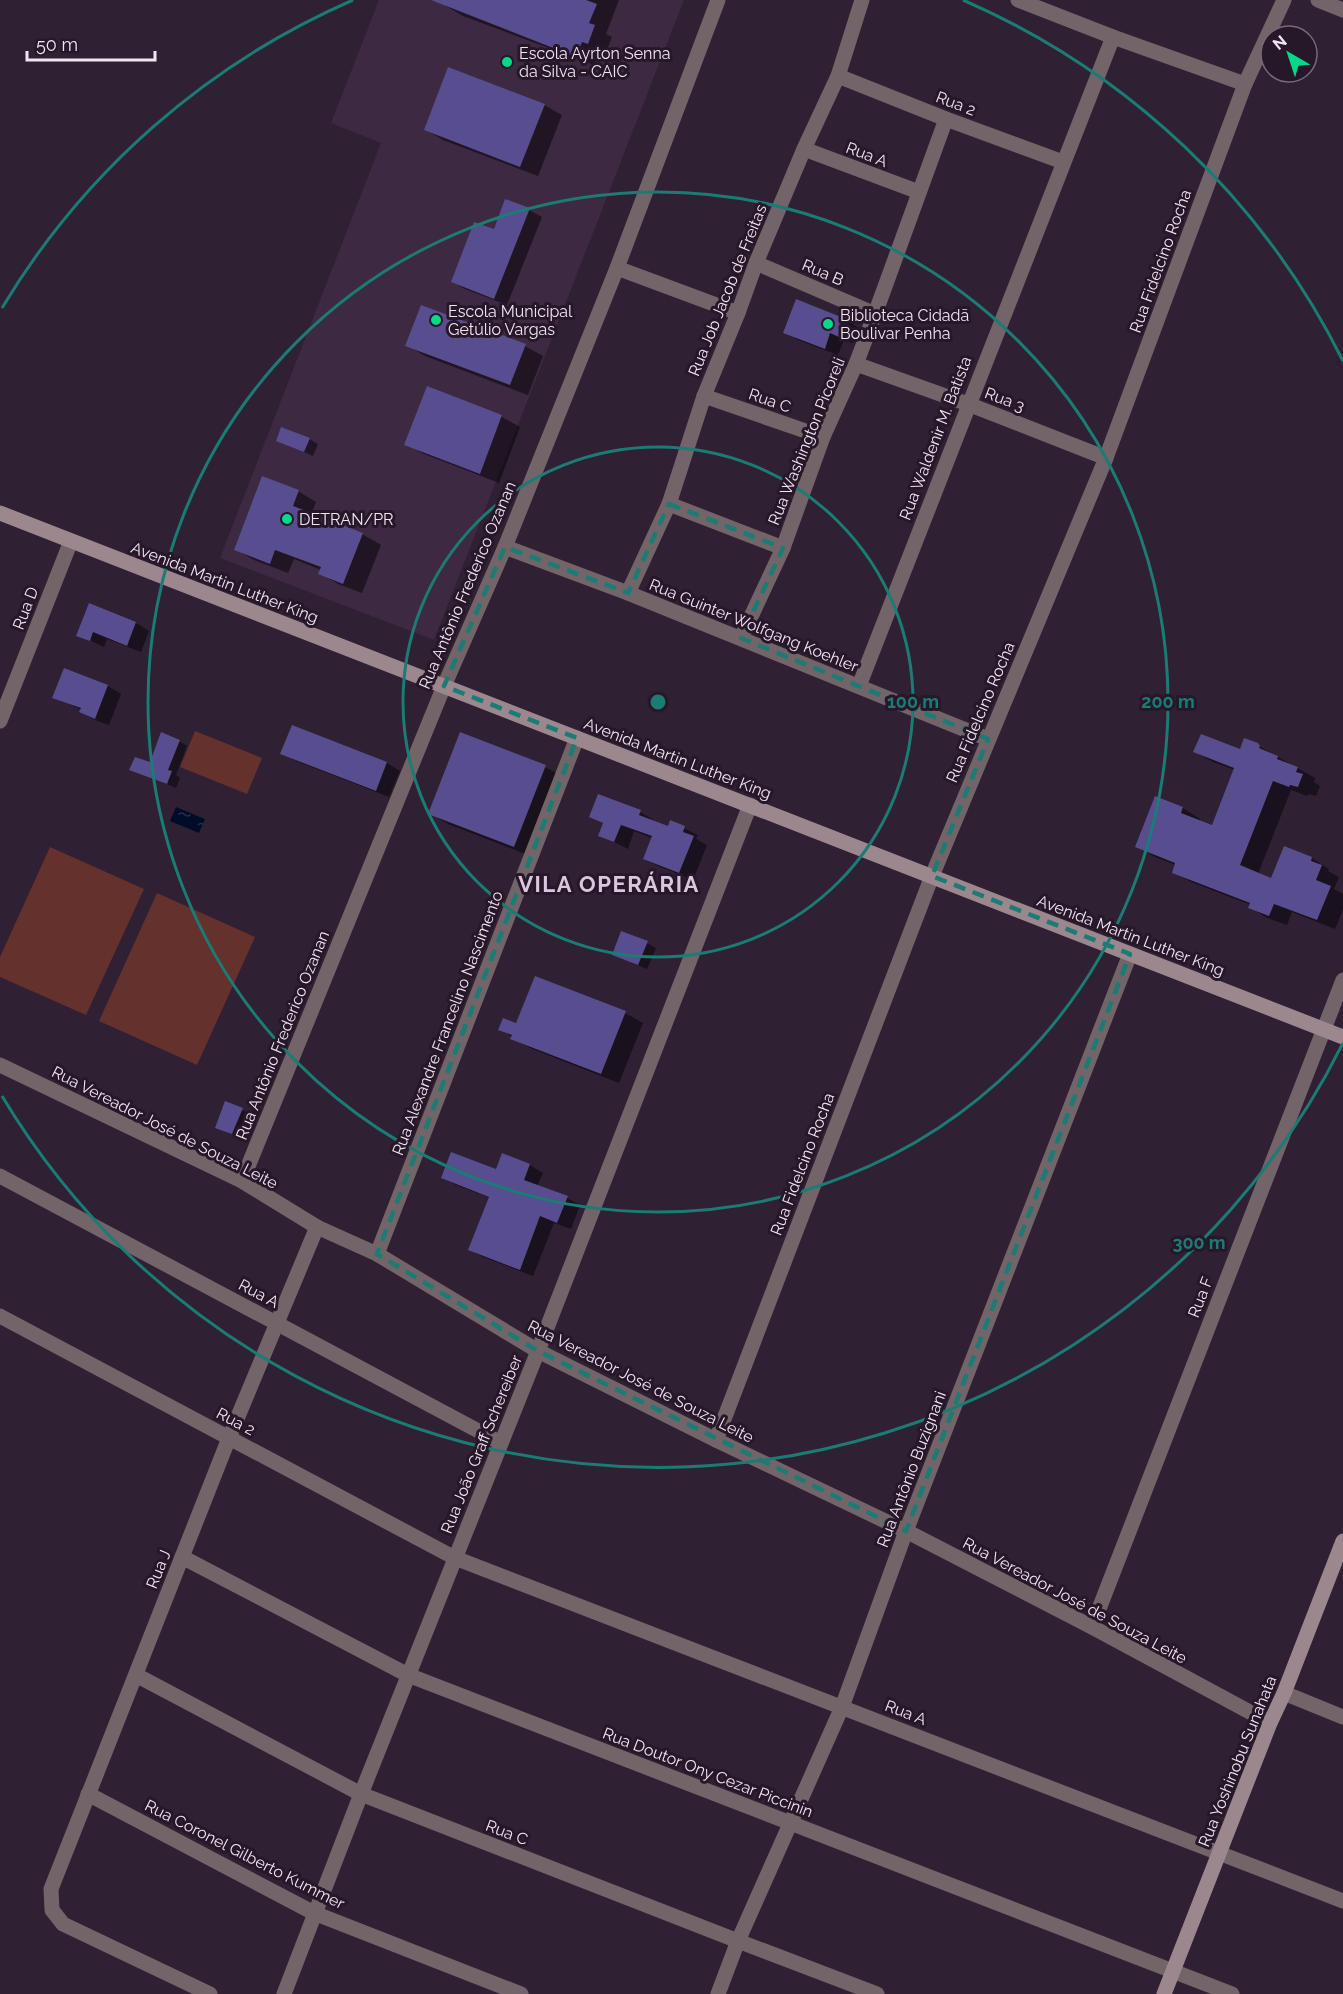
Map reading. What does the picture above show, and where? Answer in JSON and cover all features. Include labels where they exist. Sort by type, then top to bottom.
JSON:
[{"type":"main road","name":"Avenida Martin Luther King","points":[[0,513],[1343,1037]]},
{"type":"main road","name":"Rua Yoshinobu Sunahata","points":[[1164,1994],[1343,1541]]},
{"type":"street","name":"Rua Antônio Frederico Ozanan","points":[[242,1182],[444,686],[505,547],[617,268],[718,0]]},
{"type":"street","name":"Rua Job Jacob de Freitas","points":[[628,593],[669,504],[704,396],[756,263],[804,149],[838,76],[862,0]]},
{"type":"street","points":[[1018,0],[1245,84]]},
{"type":"street","name":"Rua Fidelcino Rocha","points":[[716,1440],[932,876],[1106,458],[1245,84],[1284,0]]},
{"type":"street","points":[[1318,0],[1343,10]]},
{"type":"street","name":"Rua Waldenir M. Batista","points":[[858,686],[1113,37]]},
{"type":"street","name":"Rua 2","points":[[838,76],[1063,162]]},
{"type":"street","name":"Rua Washington Picoreli","points":[[741,638],[783,548],[823,437],[856,364],[946,119]]},
{"type":"street","name":"Rua A","points":[[804,149],[919,192]]},
{"type":"street","name":"Rua B","points":[[756,263],[875,314]]},
{"type":"street","points":[[617,268],[738,313]]},
{"type":"street","name":"Rua 3","points":[[856,364],[968,404],[1106,458]]},
{"type":"street","name":"Rua C","points":[[704,396],[823,437]]},
{"type":"street","points":[[669,504],[783,548]]},
{"type":"street","name":"Rua D","points":[[0,721],[6,688],[71,541]]},
{"type":"street","name":"Rua Guinter Wolfgang Koehler","points":[[505,547],[628,593],[988,739]]},
{"type":"street","name":"Rua Alexandre Francelino Nascimento","points":[[377,1254],[577,738]]},
{"type":"street","name":"Rua João Graff Schereiber","points":[[284,1994],[408,1675],[538,1351],[750,805]]},
{"type":"street","name":"Rua Antônio Buzignani","points":[[718,1994],[738,1941],[842,1707],[906,1531],[1130,954]]},
{"type":"street","name":"Rua F","points":[[1092,1627],[1343,980]]},
{"type":"street","name":"Rua Vereador José de Souza Leite","points":[[0,1065],[242,1182],[316,1227],[377,1254],[538,1351],[906,1531],[1092,1627],[1270,1723]]},
{"type":"street","name":"Rua A","points":[[0,1176],[501,1443]]},
{"type":"street","name":"Rua J","points":[[210,1994],[63,1924],[52,1910],[51,1889],[229,1438],[316,1227]]},
{"type":"street","name":"Rua 2","points":[[0,1316],[455,1558]]},
{"type":"street","name":"Rua Doutor Ony Cezar Piccinin","points":[[182,1557],[408,1675],[1232,1994]]},
{"type":"street","name":"Rua A","points":[[455,1558],[1343,1901]]},
{"type":"street","name":"Rua C","points":[[136,1674],[361,1794],[877,1994]]},
{"type":"street","points":[[1284,1693],[1343,1718]]},
{"type":"street","name":"Rua Coronel Gilberto Kummer","points":[[88,1794],[314,1913],[521,1994]]},
{"type":"highlighted area","points":[[669,504],[783,548],[741,638],[988,739],[932,876],[1130,954],[906,1531],[538,1351],[377,1254],[577,738],[444,686],[505,547],[628,593]]},
{"type":"shaded area","points":[[379,0],[684,0],[434,640],[220,558],[381,143],[331,123]]},
{"type":"shaded area","points":[[195,731],[262,758],[247,794],[180,767]]},
{"type":"shaded area","points":[[50,847],[144,889],[86,1015],[0,977],[0,957]]},
{"type":"shaded area","points":[[157,893],[255,937],[197,1065],[99,1021]]},
{"type":"water","points":[[176,807],[205,819],[199,833],[170,821]]},
{"type":"building","points":[[431,0],[586,0],[597,4],[589,23],[595,25],[588,44],[582,42],[576,57]]},
{"type":"building","points":[[448,67],[545,104],[520,167],[424,130]]},
{"type":"building","points":[[505,199],[530,208],[494,299],[451,282],[474,222],[494,229]]},
{"type":"building","name":"Biblioteca Cidadã Boulivar Penha","points":[[796,299],[846,319],[839,337],[830,333],[825,349],[783,333]]},
{"type":"building","points":[[421,305],[526,344],[510,385],[405,346]]},
{"type":"building","points":[[427,386],[502,415],[480,474],[404,445]]},
{"type":"building","points":[[281,427],[310,438],[304,452],[276,441]]},
{"type":"building","name":"DETRAN/PR","points":[[262,476],[299,490],[293,506],[363,533],[343,584],[318,574],[321,567],[275,550],[270,564],[234,550]]},
{"type":"building","points":[[89,603],[136,622],[127,646],[93,632],[90,641],[76,636]]},
{"type":"building","points":[[64,668],[108,685],[95,719],[79,712],[81,708],[52,698]]},
{"type":"building","points":[[292,725],[387,762],[376,791],[280,754]]},
{"type":"building","points":[[161,732],[180,740],[168,770],[172,771],[167,784],[129,770],[135,757],[150,762]]},
{"type":"building","points":[[460,732],[546,765],[514,847],[428,814]]},
{"type":"building","points":[[1201,734],[1240,749],[1244,738],[1258,743],[1259,748],[1278,756],[1277,759],[1298,767],[1296,772],[1303,774],[1298,787],[1290,785],[1289,787],[1273,781],[1240,865],[1271,878],[1284,846],[1312,857],[1311,861],[1322,865],[1316,880],[1331,886],[1317,920],[1274,904],[1269,916],[1248,908],[1250,903],[1172,873],[1175,863],[1135,847],[1155,796],[1183,807],[1181,813],[1212,825],[1234,768],[1193,752]]},
{"type":"building","points":[[598,794],[641,810],[639,815],[668,826],[670,820],[685,826],[683,832],[694,836],[679,873],[643,859],[652,836],[621,825],[614,842],[598,836],[603,823],[589,817]]},
{"type":"building","points":[[621,931],[648,941],[638,965],[612,955]]},
{"type":"building","points":[[535,976],[626,1011],[601,1074],[510,1039],[512,1035],[498,1030],[503,1018],[516,1023]]},
{"type":"building","points":[[225,1101],[243,1108],[232,1134],[215,1128]]},
{"type":"building","points":[[451,1152],[496,1169],[502,1153],[530,1164],[524,1180],[568,1196],[557,1223],[540,1216],[520,1270],[468,1250],[489,1197],[441,1178]]},
{"type":"place","name":"Escola Ayrton Senna da Silva - CAIC","points":[[507,62]]},
{"type":"place","name":"Escola Municipal Getúlio Vargas","points":[[436,320]]},
{"type":"place","name":"Biblioteca Cidadã Boulivar Penha","points":[[828,324]]},
{"type":"place","name":"DETRAN/PR","points":[[287,519]]},
{"type":"district","name":"VILA OPERÁRIA","points":[[609,884]]}]
